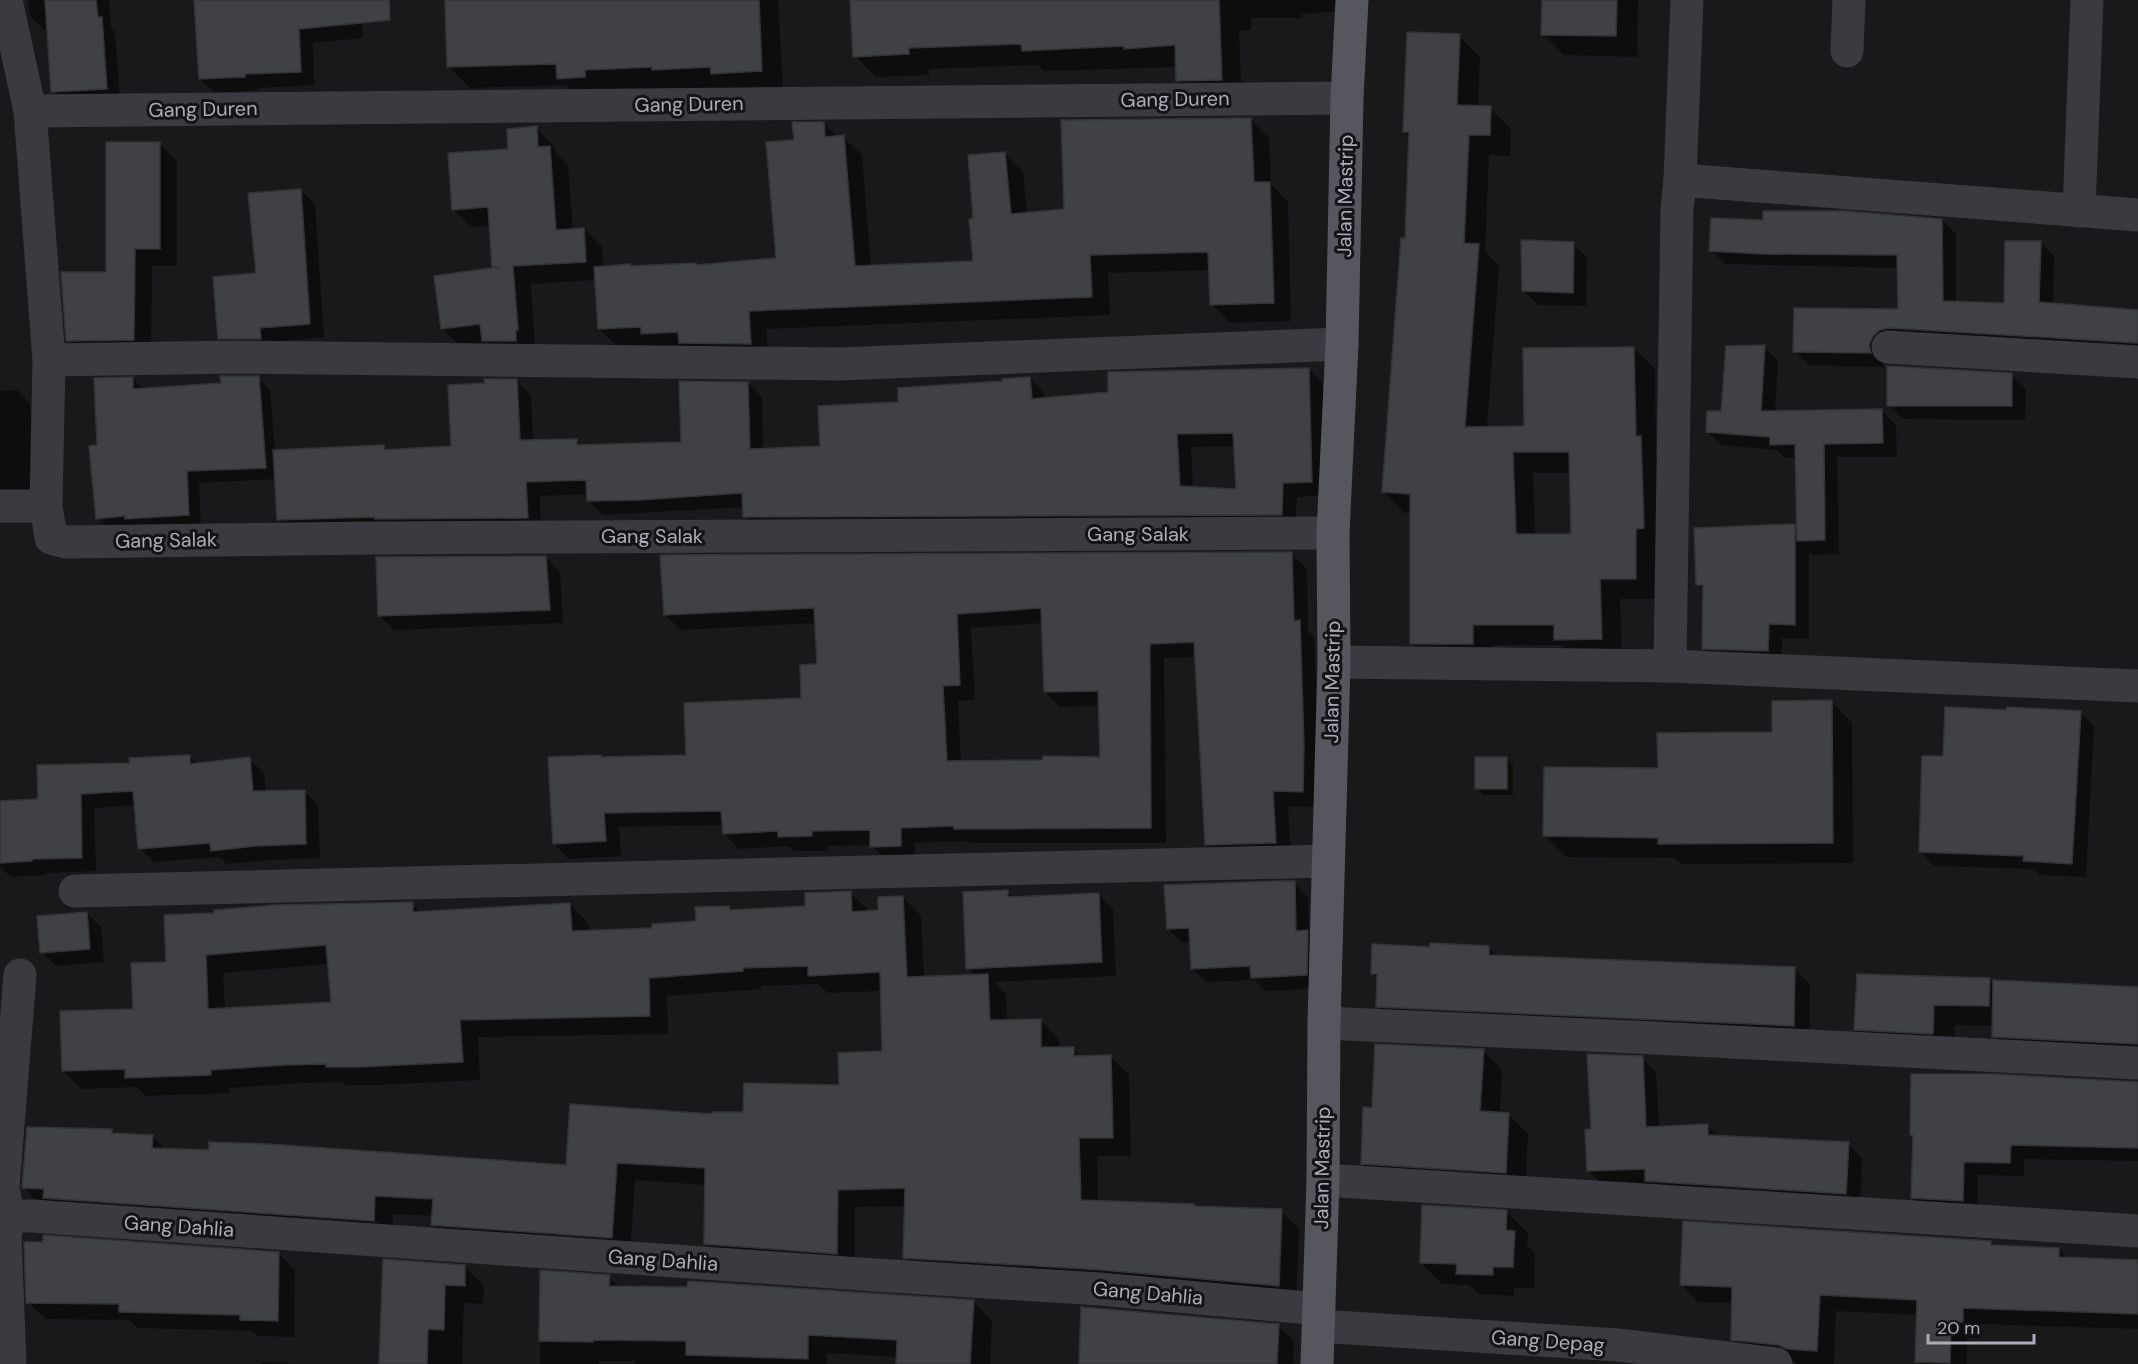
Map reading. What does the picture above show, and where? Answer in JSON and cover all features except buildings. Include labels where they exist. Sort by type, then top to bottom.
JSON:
[{"type":"main road","name":"Jalan Mastrip","points":[[1317,1364],[1334,662],[1333,533],[1342,344],[1347,98],[1352,0]]},
{"type":"street","points":[[0,506],[46,506],[49,360],[30,111],[6,0]]},
{"type":"street","points":[[1670,666],[1677,209],[1687,0]]},
{"type":"street","points":[[1847,51],[1849,0]]},
{"type":"street","points":[[2079,211],[2087,0]]},
{"type":"street","name":"Gang Duren","points":[[30,111],[1347,98]]},
{"type":"street","points":[[1680,180],[2138,214]]},
{"type":"street","points":[[49,360],[249,357],[839,364],[1342,344]]},
{"type":"street","points":[[1888,347],[2138,362]]},
{"type":"street","name":"Gang Salak","points":[[46,506],[51,538],[66,542],[385,537],[1333,533]]},
{"type":"street","points":[[1334,662],[1670,666],[2138,686]]},
{"type":"street","points":[[75,891],[1328,861]]},
{"type":"street","points":[[10,1364],[4,1236],[9,1220],[3,1188],[20,975]]},
{"type":"street","points":[[1324,1023],[2138,1063]]},
{"type":"street","points":[[1323,1180],[2138,1231]]},
{"type":"street","name":"Gang Dahlia","points":[[9,1220],[18,1216],[45,1216],[1100,1289],[1319,1318]]},
{"type":"street","name":"Gang Depag","points":[[1319,1318],[1618,1345],[1776,1364]]}]
